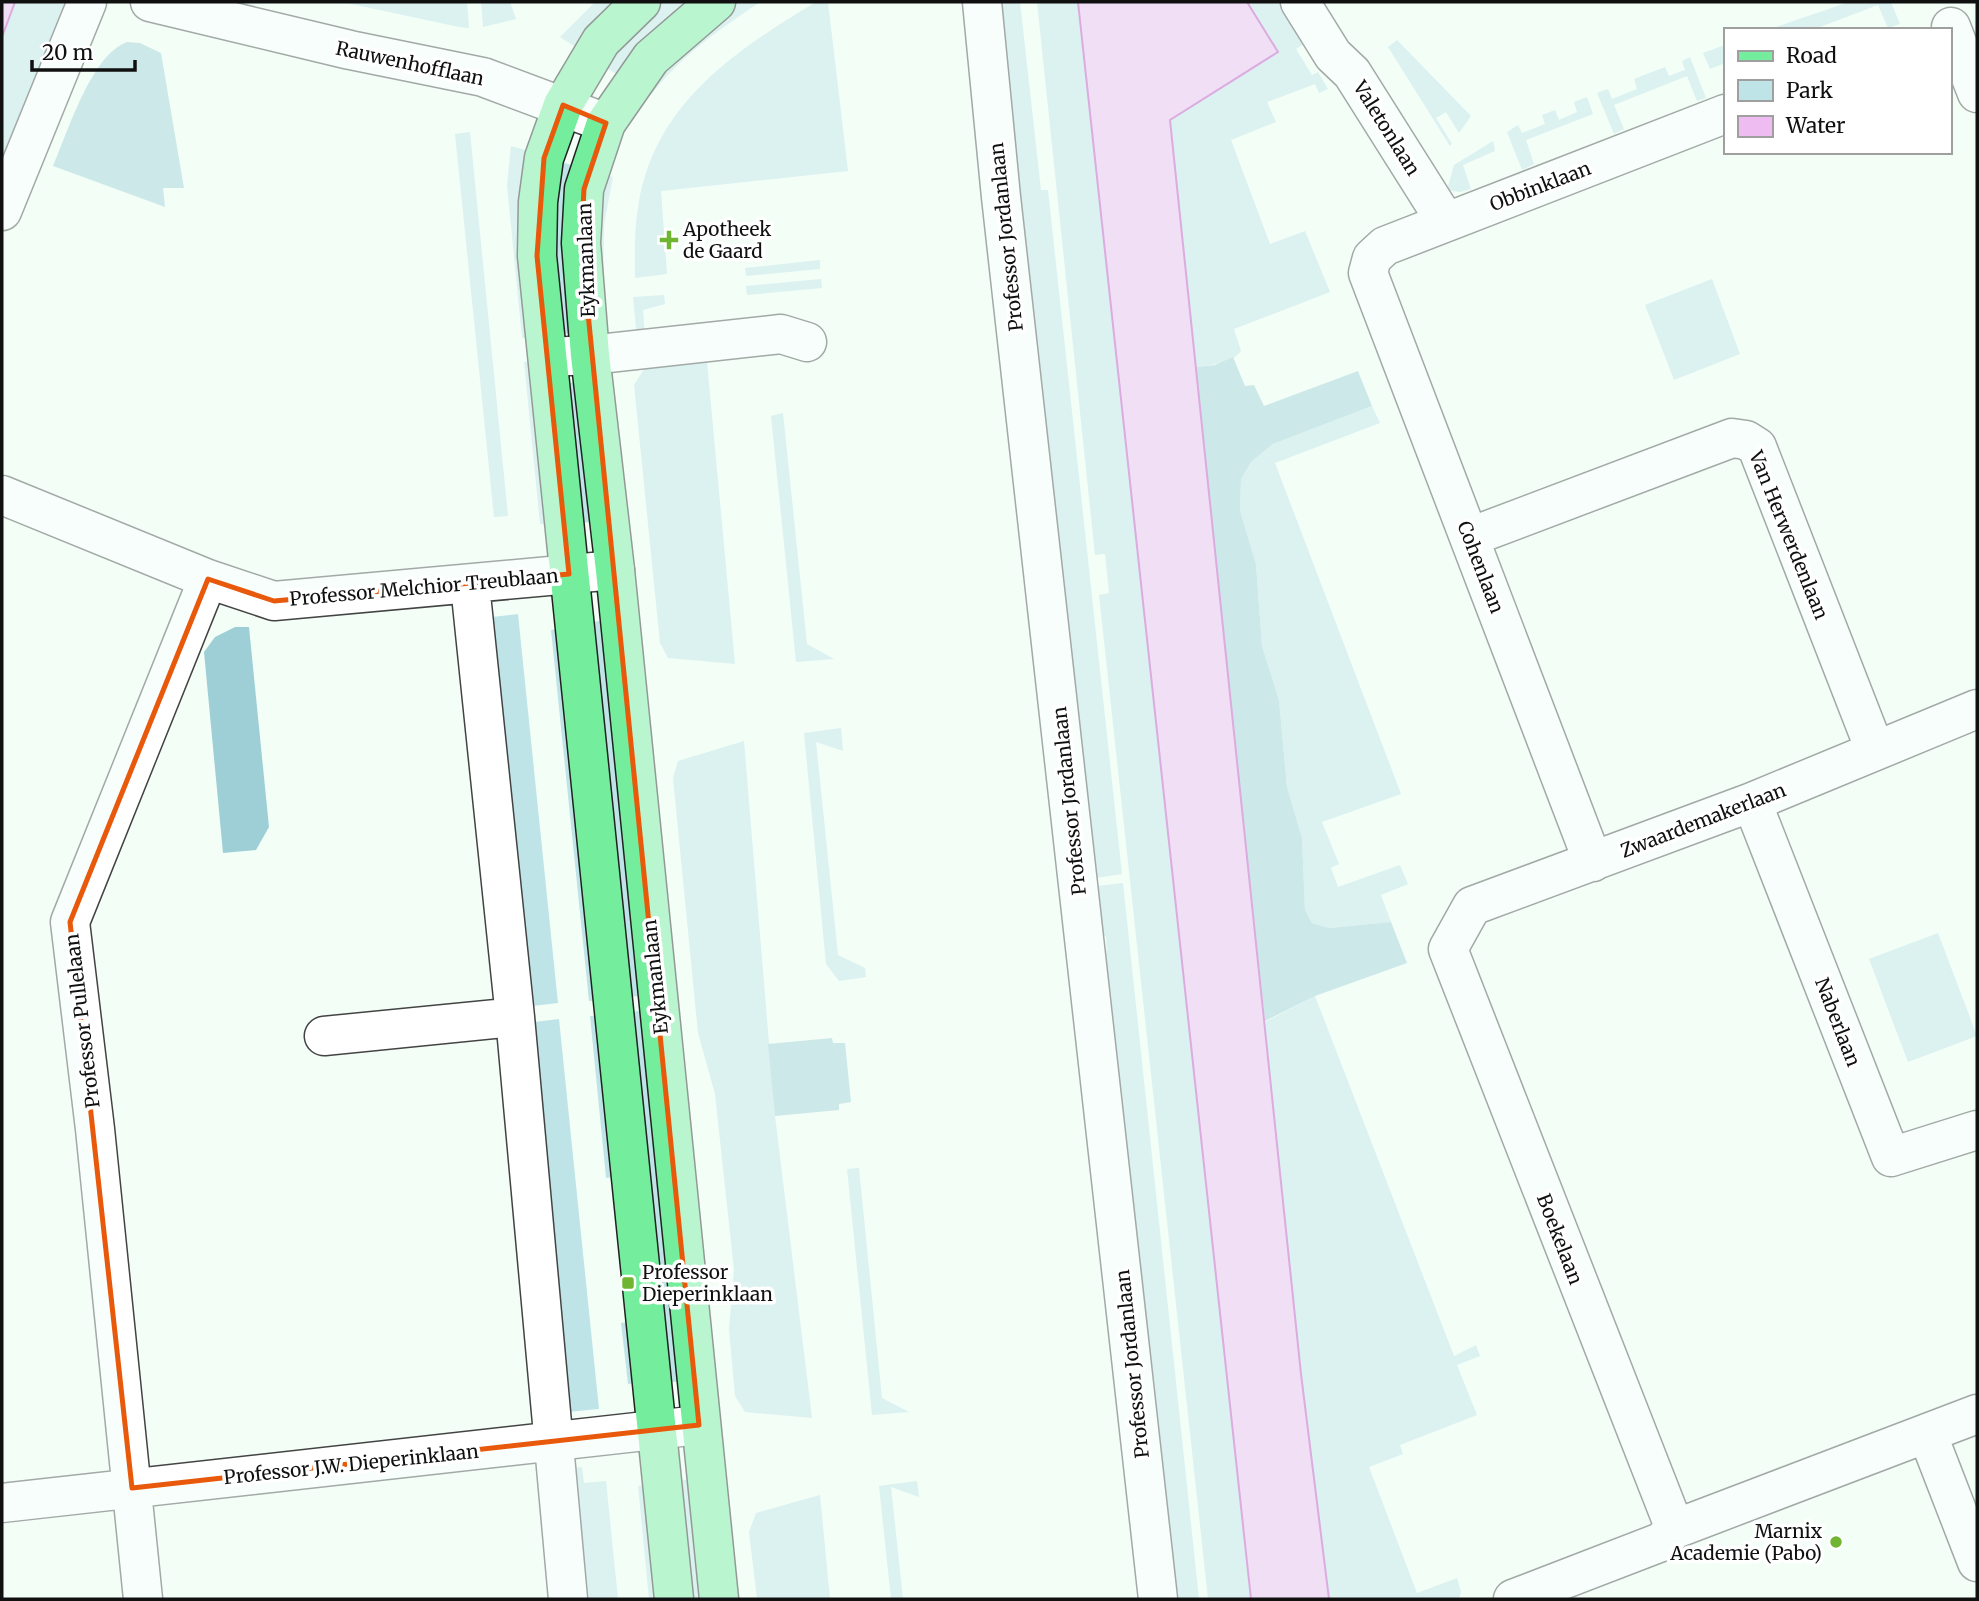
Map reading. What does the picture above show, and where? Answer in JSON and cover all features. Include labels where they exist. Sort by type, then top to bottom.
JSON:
[{"type":"main road","points":[[641,2],[601,41],[563,105],[544,158],[538,202],[537,256],[674,1599]]},
{"type":"main road","name":"Eykmanlaan","points":[[716,2],[651,58],[606,123],[584,189],[581,243],[590,355],[615,570],[699,1425],[719,1599]]},
{"type":"street","points":[[2,211],[87,2]]},
{"type":"street","name":"Rauwenhofflaan","points":[[150,2],[253,14],[483,77],[606,123]]},
{"type":"street","name":"Professor Jordanlaan","points":[[982,2],[1002,211],[1158,1599]]},
{"type":"street","name":"Valetonlaan","points":[[1300,2],[1333,55],[1352,72],[1446,222]]},
{"type":"street","points":[[1958,25],[1977,93]]},
{"type":"street","name":"Obbinklaan","points":[[1368,273],[1372,258],[1385,246],[1724,114]]},
{"type":"street","name":"Cohenlaan","points":[[1368,273],[1593,862]]},
{"type":"street","points":[[549,357],[781,334],[807,342]]},
{"type":"street","name":"Van Herwerdenlaan","points":[[1470,537],[1732,438],[1746,440],[1757,447],[1875,750]]},
{"type":"street","name":"Professor Melchior Treublaan","points":[[2,495],[208,579],[274,601],[615,570]]},
{"type":"street","name":"Professor Pullelaan","points":[[143,1599],[95,1129],[70,922],[208,579]]},
{"type":"street","points":[[470,585],[515,1017],[568,1599]]},
{"type":"street","name":"Zwaardemakerlaan","points":[[1448,949],[1472,906],[1752,802],[1977,709]]},
{"type":"street","name":"Naberlaan","points":[[1752,802],[1891,1157],[1977,1130]]},
{"type":"street","name":"Boekelaan","points":[[1448,949],[1675,1529]]},
{"type":"street","points":[[324,1036],[515,1017]]},
{"type":"street","points":[[1513,1599],[1661,1542],[1675,1529],[1977,1414]]},
{"type":"street","name":"Professor J.W. Dieperinklaan","points":[[2,1503],[699,1425]]},
{"type":"street","points":[[1927,1433],[1977,1562]]},
{"type":"highlighted area","points":[[563,105],[606,123],[584,189],[581,243],[699,1425],[132,1488],[70,922],[208,579],[274,601],[569,574],[537,256],[544,158]]},
{"type":"green space","points":[[15,2],[65,2],[2,158],[2,37]]},
{"type":"green space","points":[[342,2],[467,2],[469,28],[459,27]]},
{"type":"green space","points":[[481,2],[510,2],[516,19],[483,27]]},
{"type":"green space","points":[[595,2],[624,2],[583,52],[560,37]]},
{"type":"green space","points":[[653,2],[699,2],[623,78],[598,63]]},
{"type":"green space","points":[[731,2],[760,2],[701,44],[674,68],[650,96],[639,88]]},
{"type":"green space","points":[[816,2],[828,2],[848,171],[661,191],[667,274],[635,278],[638,208],[647,172],[660,139],[679,111],[727,62]]},
{"type":"green space","points":[[997,2],[1020,2],[1041,190],[1048,190],[1122,874],[1096,878],[1093,873],[1022,203],[1011,139]]},
{"type":"green space","points":[[1037,2],[1078,2],[1251,1599],[1208,1599],[1099,595],[1109,593],[1105,554],[1095,555]]},
{"type":"green space","points":[[1247,2],[1289,2],[1312,39],[1296,49],[1312,75],[1318,72],[1328,89],[1319,93],[1315,84],[1267,102],[1276,122],[1231,140],[1270,244],[1305,231],[1330,292],[1234,329],[1241,351],[1237,355],[1220,363],[1195,367],[1170,119],[1278,53]]},
{"type":"green space","points":[[1849,2],[1891,2],[1900,24],[1888,28],[1878,5],[1817,28],[1776,27]]},
{"type":"green space","points":[[1397,40],[1471,116],[1459,133],[1446,112],[1436,118],[1452,144],[1450,146],[1388,47]]},
{"type":"green space","points":[[1724,45],[1724,63],[1710,69],[1703,53]]},
{"type":"green space","points":[[1690,57],[1706,98],[1697,101],[1687,76],[1614,105],[1624,129],[1614,134],[1597,93],[1608,89],[1612,99],[1637,89],[1634,79],[1665,67],[1669,76],[1685,70],[1682,61]]},
{"type":"green space","points":[[1587,97],[1593,114],[1526,140],[1534,164],[1522,170],[1507,132],[1518,125],[1522,133],[1545,124],[1542,115],[1555,110],[1559,120],[1577,112],[1574,102]]},
{"type":"green space","points":[[470,132],[508,516],[494,517],[455,134]]},
{"type":"green space","points":[[1493,141],[1495,151],[1463,165],[1471,189],[1460,192],[1447,190],[1454,165]]},
{"type":"green space","points":[[511,146],[536,153],[536,337],[522,338],[507,185]]},
{"type":"green space","points":[[554,160],[582,168],[574,332],[564,334],[553,326]]},
{"type":"green space","points":[[599,173],[613,177],[604,224],[603,312],[591,266]]},
{"type":"green space","points":[[820,260],[820,269],[746,276],[745,268]]},
{"type":"green space","points":[[821,279],[822,288],[747,295],[746,286]]},
{"type":"green space","points":[[1712,279],[1740,354],[1674,380],[1645,305]]},
{"type":"green space","points":[[664,295],[665,304],[643,310],[645,338],[637,339],[633,297]]},
{"type":"green space","points":[[539,360],[555,523],[540,524],[524,362]]},
{"type":"green space","points":[[707,362],[735,664],[668,658],[660,643],[634,385],[644,369]]},
{"type":"green space","points":[[576,382],[598,521],[573,524],[565,384]]},
{"type":"green space","points":[[1372,406],[1380,423],[1275,463],[1401,794],[1322,822],[1339,864],[1331,868],[1338,887],[1400,865],[1408,884],[1381,895],[1391,922],[1329,928],[1312,923],[1305,910],[1302,838],[1287,787],[1279,700],[1262,646],[1256,564],[1240,511],[1241,479],[1251,462],[1273,444]]},
{"type":"green space","points":[[783,413],[807,644],[834,659],[796,662],[771,416]]},
{"type":"green space","points":[[518,614],[558,1003],[524,1007],[492,617]]},
{"type":"green space","points":[[608,620],[647,995],[621,998],[582,623]]},
{"type":"green space","points":[[566,628],[604,1000],[589,1001],[551,630]]},
{"type":"green space","points":[[841,728],[843,751],[816,742],[838,955],[865,968],[866,977],[839,981],[826,964],[804,733]]},
{"type":"green space","points":[[744,741],[775,1116],[812,1418],[745,1412],[735,1396],[729,1329],[734,1270],[715,1094],[698,1033],[673,778],[678,761]]},
{"type":"green space","points":[[1123,883],[1199,1599],[1172,1599],[1101,951],[1107,950],[1106,936],[1099,936],[1097,886]]},
{"type":"green space","points":[[1938,933],[1977,1036],[1908,1062],[1869,959]]},
{"type":"green space","points":[[1315,996],[1454,1356],[1476,1345],[1480,1356],[1457,1365],[1477,1415],[1400,1445],[1403,1454],[1369,1467],[1417,1593],[1457,1578],[1461,1592],[1459,1599],[1329,1599],[1301,1374],[1265,1022]]},
{"type":"green space","points":[[647,1010],[685,1381],[660,1383],[622,1013]]},
{"type":"green space","points":[[605,1015],[622,1176],[606,1178],[590,1016]]},
{"type":"green space","points":[[559,1019],[599,1409],[568,1412],[526,1023]]},
{"type":"green space","points":[[859,1168],[882,1398],[909,1412],[872,1415],[847,1169]]},
{"type":"green space","points":[[636,1321],[643,1382],[628,1384],[621,1323]]},
{"type":"green space","points":[[582,1467],[584,1483],[606,1481],[618,1599],[584,1599],[571,1468]]},
{"type":"green space","points":[[695,1479],[707,1599],[682,1599],[670,1481]]},
{"type":"green space","points":[[917,1481],[919,1497],[891,1487],[903,1599],[891,1599],[879,1486]]},
{"type":"green space","points":[[653,1484],[665,1599],[649,1599],[638,1486]]},
{"type":"green space","points":[[820,1495],[830,1599],[757,1599],[749,1532],[756,1513]]},
{"type":"shaded area","points":[[127,42],[140,43],[161,53],[184,188],[163,188],[165,207],[53,166],[92,78],[102,62]]},
{"type":"shaded area","points":[[1233,357],[1245,386],[1254,385],[1264,406],[1358,371],[1372,406],[1273,444],[1251,462],[1241,479],[1240,511],[1256,564],[1262,646],[1279,700],[1287,787],[1302,838],[1305,910],[1312,923],[1329,928],[1391,922],[1407,963],[1315,996],[1265,1021],[1195,367],[1215,365]]},
{"type":"shaded area","points":[[235,627],[249,627],[269,827],[256,850],[223,853],[204,652],[215,637]]},
{"type":"shaded area","points":[[832,1038],[833,1043],[845,1043],[851,1102],[839,1104],[839,1110],[775,1116],[768,1044]]},
{"type":"water","points":[[2,2],[15,2],[2,37]]},
{"type":"water","points":[[1078,2],[1247,2],[1278,52],[1170,120],[1301,1374],[1329,1599],[1251,1599]]},
{"type":"place","name":"Apotheek de Gaard","points":[[669,240]]},
{"type":"place","name":"Professor Dieperinklaan","points":[[628,1283]]},
{"type":"place","name":"Marnix Academie (Pabo)","points":[[1836,1542]]}]
